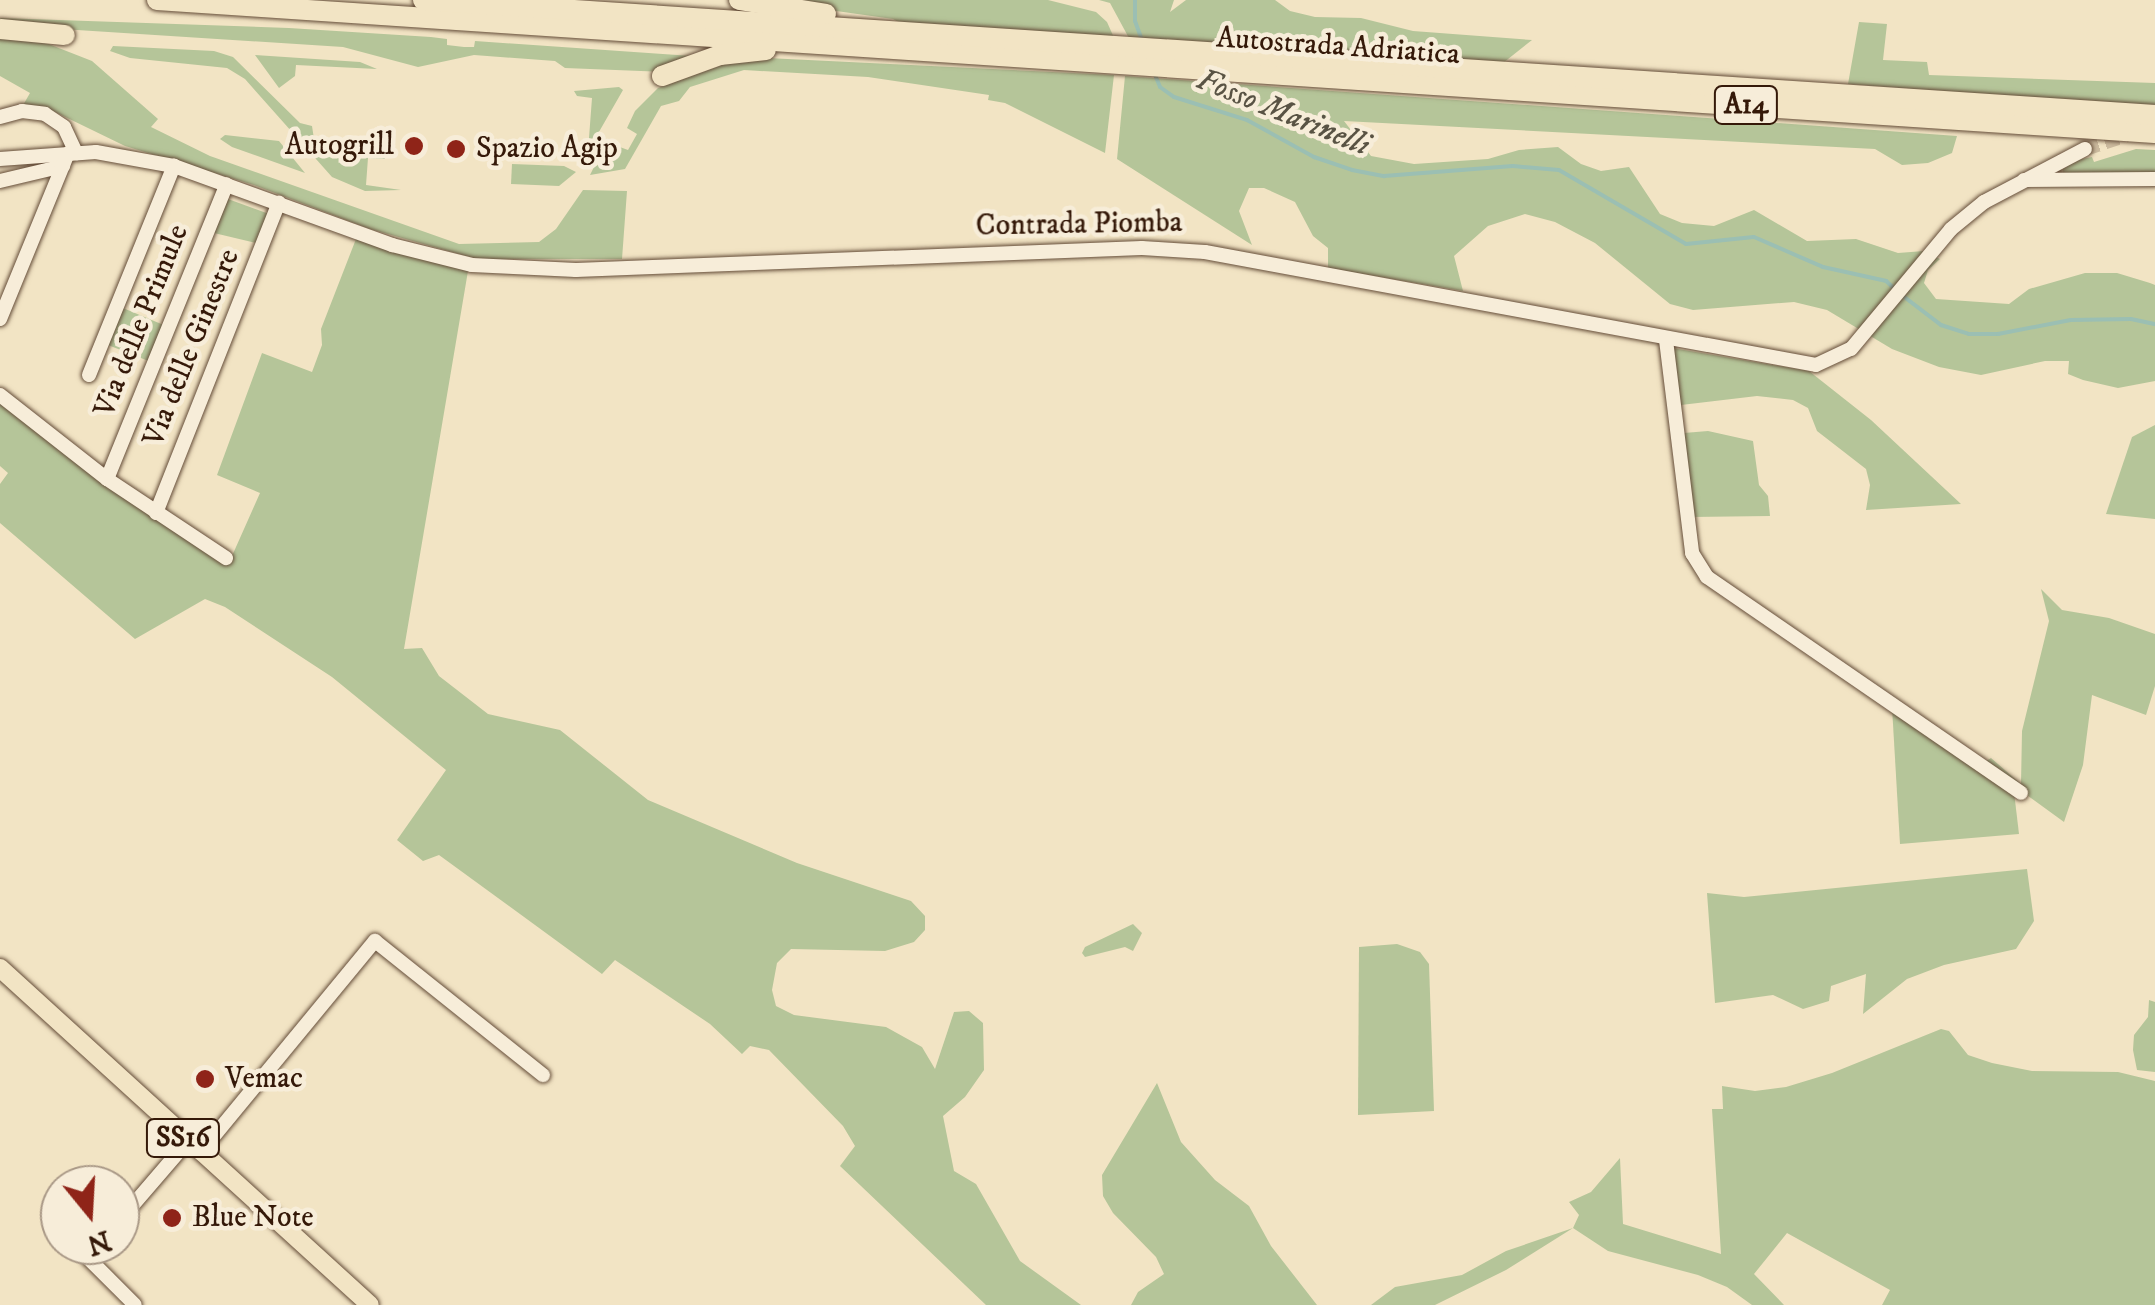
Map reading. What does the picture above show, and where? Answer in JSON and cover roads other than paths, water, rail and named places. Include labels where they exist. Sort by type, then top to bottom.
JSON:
[{"type":"highway","name":"Autostrada Adriatica","points":[[157,0],[1075,60],[1344,70],[2155,115]]},
{"type":"highway","name":"Autostrada Adriatica","points":[[423,0],[1040,42],[1344,70],[2155,133]]},
{"type":"highway","points":[[739,0],[892,20],[914,33]]},
{"type":"highway","points":[[0,30],[65,34]]},
{"type":"highway","points":[[662,76],[749,50],[847,54],[861,45]]},
{"type":"main road","name":"SS16","points":[[0,968],[370,1305]]},
{"type":"street","points":[[0,117],[22,111],[46,114],[64,127],[69,158],[0,319]]},
{"type":"street","name":"Contrada Piomba","points":[[0,159],[123,155],[174,166],[426,255],[526,270],[1122,248],[1206,252],[1816,365],[1851,349],[1951,229],[2018,180],[2085,149]]},
{"type":"street","points":[[0,182],[69,158]]},
{"type":"street","points":[[89,375],[174,166]]},
{"type":"street","points":[[2018,180],[2155,179]]},
{"type":"street","name":"Via delle Primule","points":[[107,479],[227,184]]},
{"type":"street","name":"Via delle Ginestre","points":[[156,513],[280,203]]},
{"type":"street","points":[[1666,340],[1692,553],[1707,577],[2021,793]]},
{"type":"street","points":[[0,395],[107,479],[226,558]]},
{"type":"street","points":[[140,1200],[193,1147],[375,941],[543,1075]]},
{"type":"street","points":[[95,1265],[135,1305]]},
{"type":"waterway","name":"Fosso Marinelli","points":[[1135,0],[1135,21],[1143,43]]},
{"type":"waterway","name":"Fosso Marinelli","points":[[1155,75],[1160,87],[1174,97],[1247,120],[1314,157],[1352,170],[1384,176],[1513,166],[1559,170],[1686,244],[1754,237],[1823,267],[1886,281],[1896,290]]},
{"type":"waterway","name":"Fosso Marinelli","points":[[1903,296],[1941,325],[1969,334],[1998,334],[2071,320],[2131,319],[2155,324]]},
{"type":"tunnel","points":[[2085,149],[2127,135]]},
{"type":"place","name":"Autogrill","points":[[414,146]]},
{"type":"place","name":"Spazio Agip","points":[[456,149]]},
{"type":"place","name":"Vemac","points":[[205,1079]]},
{"type":"place","name":"Blue Note","points":[[172,1218]]}]
